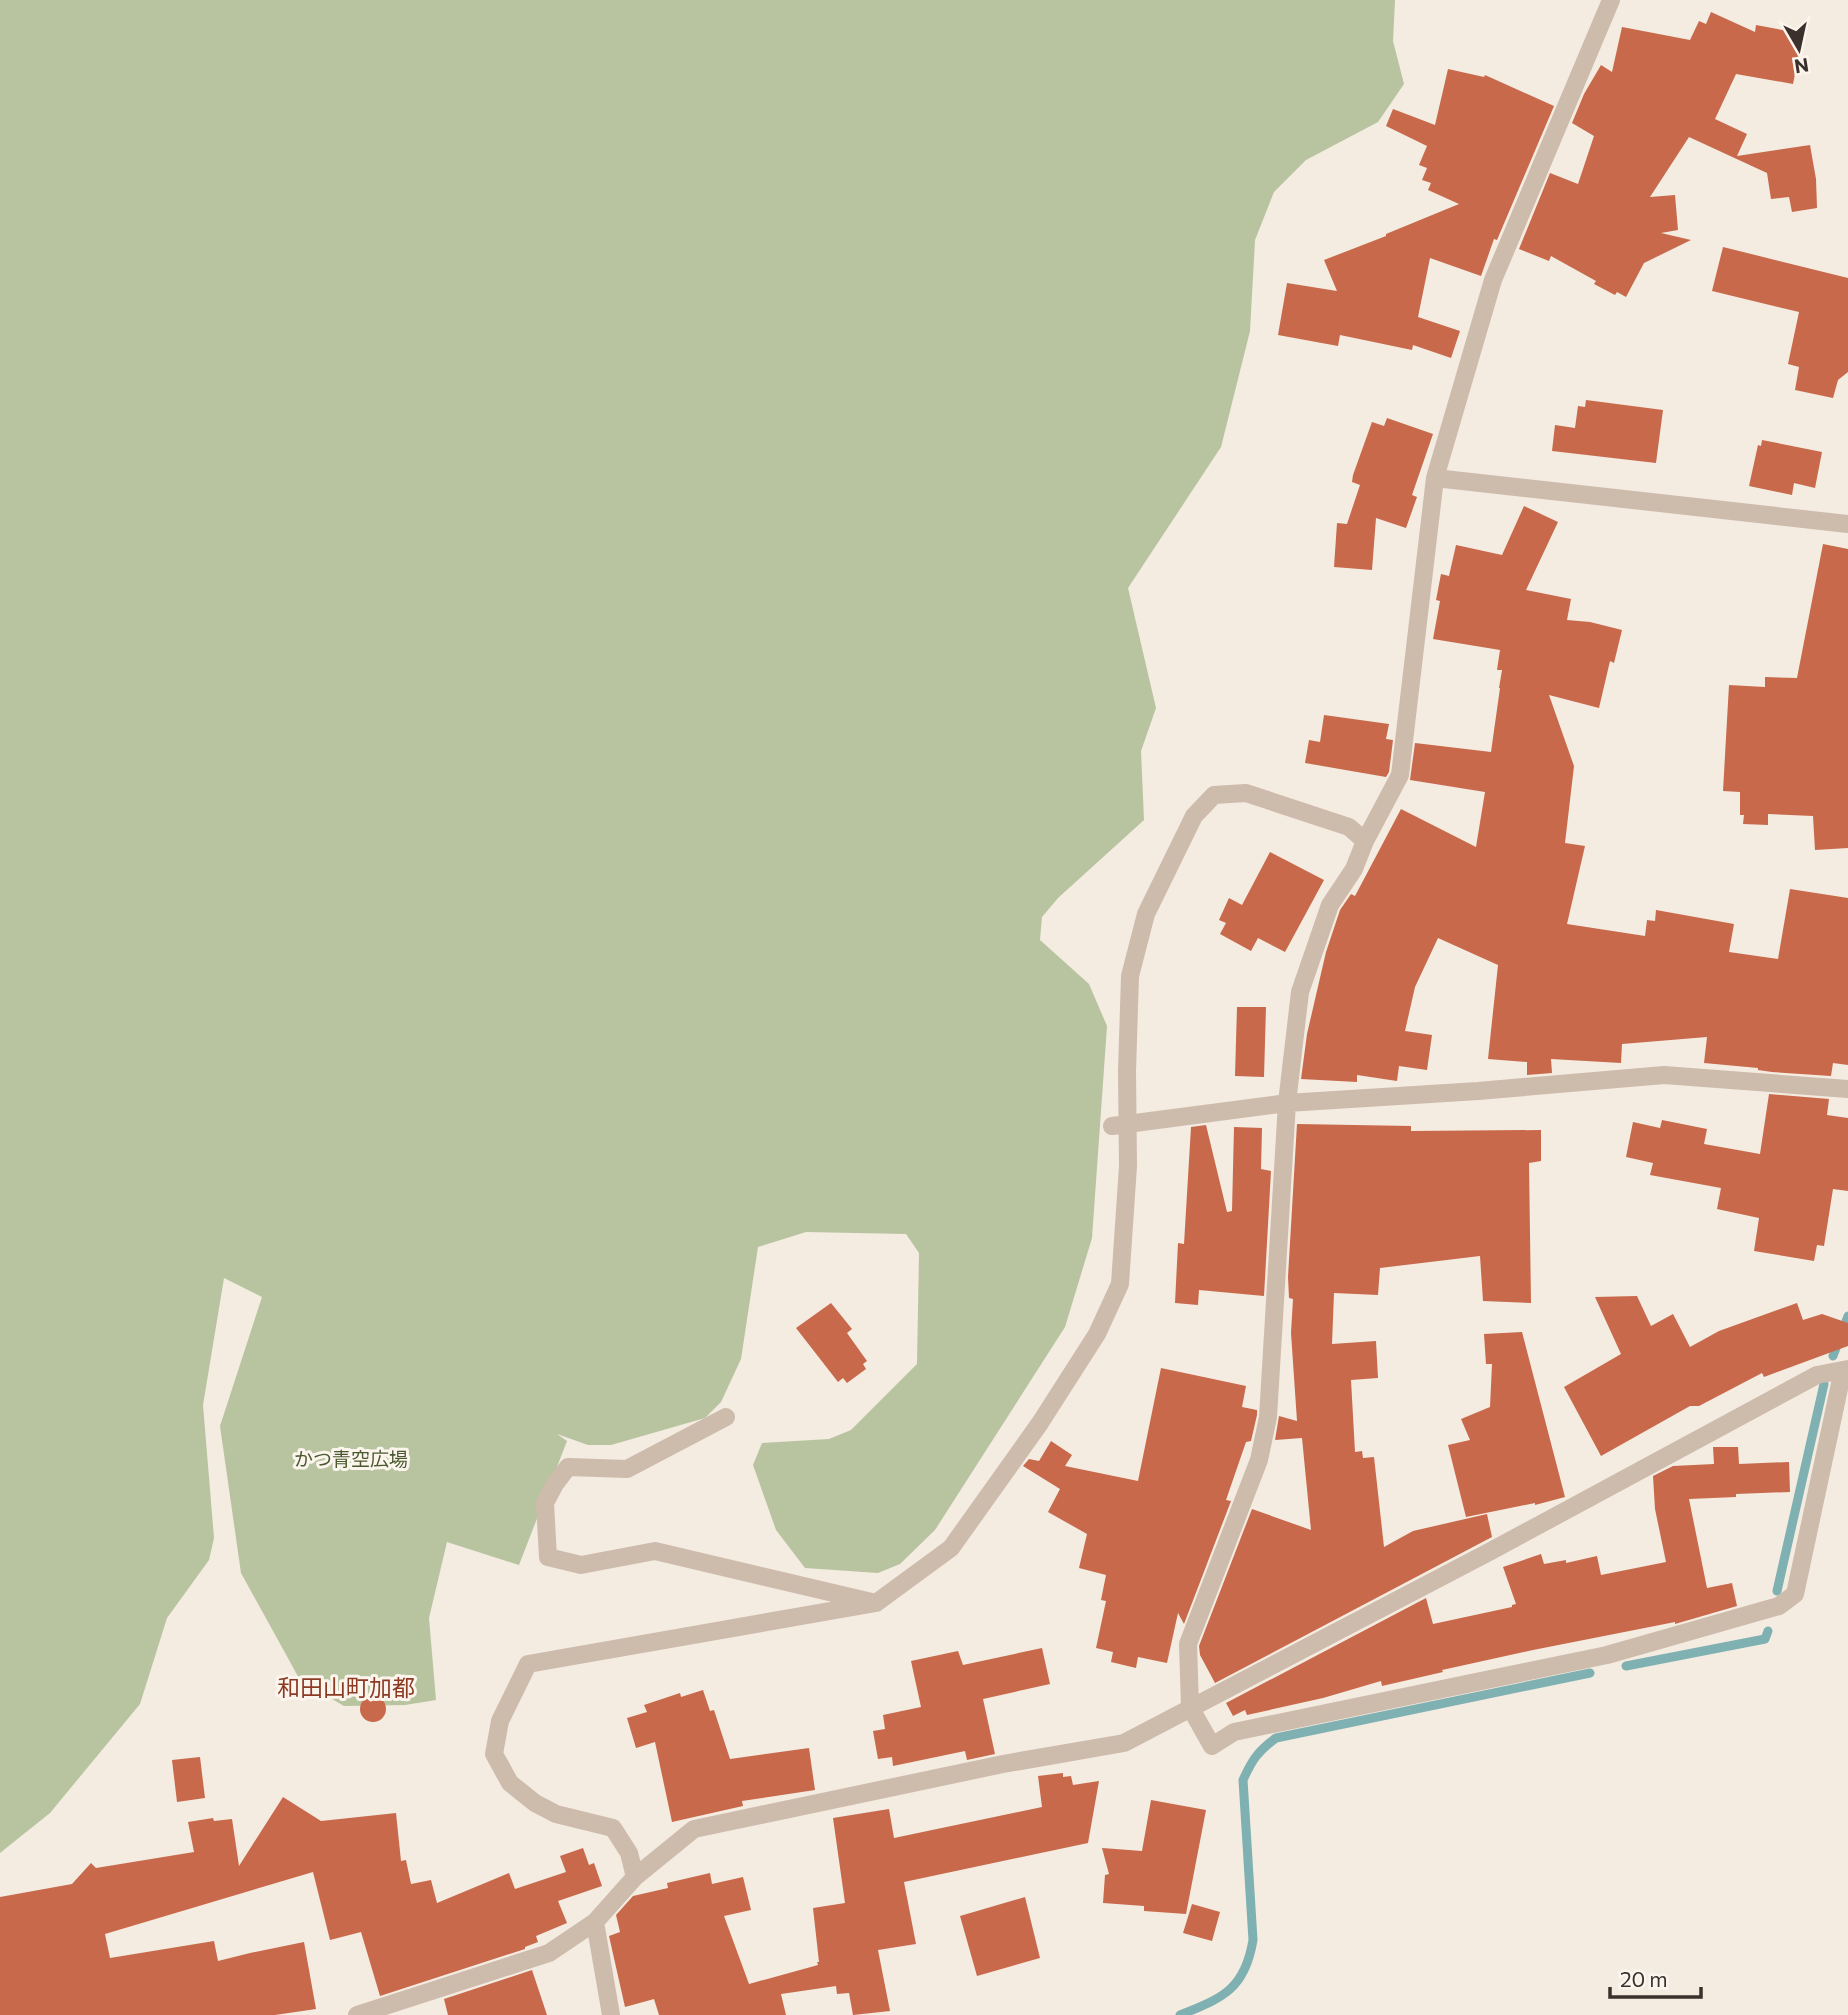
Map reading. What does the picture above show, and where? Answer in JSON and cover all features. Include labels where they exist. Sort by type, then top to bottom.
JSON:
[{"type":"street","points":[[357,2015],[550,1953],[595,1922],[635,1877],[694,1829],[1003,1764],[1124,1743],[1190,1707],[1489,1552],[1817,1375],[1846,1369],[1795,1594],[1779,1606],[1606,1655],[1234,1732],[1212,1746],[1190,1707],[1188,1644],[1259,1460],[1268,1417],[1287,1103],[1300,992],[1330,905],[1354,869],[1365,841],[1400,775],[1435,478],[1493,280],[1611,0]]},
{"type":"street","points":[[1435,478],[1848,524]]},
{"type":"street","points":[[635,1877],[629,1853],[612,1828],[556,1814],[535,1803],[510,1783],[494,1754],[500,1721],[528,1664],[876,1602],[951,1548],[1040,1423],[1097,1334],[1120,1284],[1128,1166],[1119,1125],[1130,976],[1146,914],[1194,816],[1214,795],[1246,793],[1349,827],[1365,841]]},
{"type":"street","points":[[1119,1125],[1287,1103],[1478,1091],[1664,1075],[1848,1089]]},
{"type":"street","points":[[726,1417],[627,1469],[568,1467],[545,1503],[548,1557],[582,1565],[654,1551],[876,1602]]},
{"type":"street","points":[[595,1922],[611,2015]]},
{"type":"green space","name":"かつ青空広場","points":[[0,0],[1395,0],[1393,41],[1404,84],[1378,122],[1306,160],[1274,192],[1255,240],[1250,331],[1221,447],[1128,588],[1156,708],[1141,751],[1144,820],[1058,898],[1042,917],[1040,940],[1089,984],[1107,1026],[1092,1238],[1065,1327],[935,1530],[900,1564],[878,1573],[805,1568],[776,1530],[753,1465],[762,1443],[829,1439],[851,1430],[917,1364],[919,1253],[906,1234],[806,1232],[758,1247],[741,1359],[721,1402],[705,1418],[611,1445],[588,1445],[557,1434],[567,1441],[519,1565],[447,1542],[429,1618],[436,1700],[405,1705],[344,1706],[300,1680],[241,1573],[220,1426],[262,1297],[224,1278],[203,1405],[214,1538],[209,1560],[167,1618],[140,1704],[50,1813],[0,1853]]},
{"type":"building","points":[[1711,12],[1755,32],[1756,25],[1803,34],[1793,84],[1736,74],[1715,119],[1747,134],[1737,156],[1810,145],[1816,179],[1817,208],[1792,212],[1789,197],[1771,199],[1767,173],[1689,137],[1650,197],[1675,195],[1678,230],[1661,233],[1691,240],[1644,263],[1626,297],[1617,292],[1615,295],[1594,284],[1596,281],[1551,256],[1549,261],[1519,249],[1550,173],[1578,184],[1594,136],[1572,123],[1584,94],[1601,65],[1612,72],[1622,27],[1690,40],[1699,21],[1706,24]]},
{"type":"building","points":[[1448,69],[1484,77],[1485,75],[1554,106],[1497,240],[1494,239],[1481,276],[1430,258],[1418,317],[1460,331],[1451,358],[1413,345],[1412,350],[1340,335],[1338,346],[1278,335],[1287,283],[1337,291],[1324,260],[1459,204],[1428,190],[1431,183],[1422,180],[1427,168],[1419,165],[1427,146],[1386,126],[1393,109],[1435,125]]},
{"type":"building","points":[[1723,247],[1848,278],[1848,372],[1838,380],[1833,398],[1795,390],[1799,367],[1788,364],[1799,312],[1712,291]]},
{"type":"building","points":[[1586,400],[1663,410],[1656,463],[1552,451],[1555,425],[1575,428],[1578,406],[1585,407]]},
{"type":"building","points":[[1387,418],[1433,434],[1412,495],[1417,497],[1406,528],[1376,518],[1372,570],[1334,567],[1337,523],[1347,524],[1360,485],[1352,482],[1353,475],[1372,422],[1384,426]]},
{"type":"building","points":[[1762,440],[1822,452],[1815,488],[1794,483],[1792,495],[1749,486],[1758,445],[1761,446]]},
{"type":"building","points":[[1524,506],[1558,522],[1526,590],[1571,599],[1567,620],[1590,622],[1622,630],[1614,663],[1610,661],[1599,708],[1549,695],[1574,766],[1565,843],[1585,846],[1567,924],[1645,936],[1647,920],[1655,921],[1656,910],[1734,924],[1729,952],[1778,959],[1790,889],[1848,898],[1848,1065],[1833,1063],[1831,1076],[1704,1063],[1707,1037],[1622,1044],[1621,1063],[1551,1059],[1552,1073],[1527,1075],[1527,1062],[1488,1059],[1498,965],[1438,938],[1415,987],[1405,1031],[1432,1035],[1427,1070],[1399,1066],[1397,1081],[1357,1075],[1357,1082],[1301,1079],[1307,1034],[1326,952],[1340,910],[1351,894],[1355,896],[1401,809],[1476,847],[1485,792],[1410,780],[1415,743],[1491,752],[1502,670],[1497,670],[1500,650],[1433,639],[1440,601],[1436,600],[1441,574],[1449,576],[1456,545],[1502,555]]},
{"type":"building","points":[[1823,544],[1848,549],[1848,848],[1815,850],[1813,816],[1768,814],[1768,825],[1743,824],[1744,815],[1740,815],[1740,792],[1723,791],[1729,685],[1765,687],[1765,677],[1797,678]]},
{"type":"building","points":[[1324,715],[1389,724],[1386,739],[1393,740],[1386,777],[1305,763],[1309,740],[1320,742]]},
{"type":"building","points":[[1270,852],[1324,880],[1285,952],[1258,938],[1251,951],[1220,934],[1226,923],[1219,920],[1229,898],[1242,905]]},
{"type":"building","points":[[1237,1007],[1266,1007],[1264,1077],[1235,1076]]},
{"type":"building","points":[[1769,1094],[1829,1099],[1827,1115],[1848,1118],[1848,1191],[1833,1189],[1824,1246],[1817,1245],[1814,1261],[1754,1251],[1759,1218],[1717,1209],[1721,1188],[1650,1175],[1653,1163],[1626,1157],[1633,1122],[1660,1128],[1662,1120],[1707,1129],[1704,1144],[1760,1154]]},
{"type":"building","points":[[1297,1124],[1411,1126],[1411,1131],[1541,1130],[1541,1161],[1529,1163],[1531,1303],[1483,1301],[1480,1256],[1380,1268],[1378,1295],[1334,1293],[1332,1344],[1376,1341],[1378,1378],[1351,1380],[1355,1452],[1362,1451],[1363,1458],[1374,1457],[1384,1547],[1413,1531],[1487,1514],[1492,1537],[1215,1683],[1200,1655],[1199,1646],[1252,1509],[1311,1530],[1302,1438],[1275,1440],[1279,1416],[1297,1421],[1291,1333],[1293,1299],[1289,1298],[1288,1277]]},
{"type":"building","points":[[1206,1125],[1227,1212],[1232,1211],[1234,1127],[1262,1128],[1261,1169],[1271,1171],[1264,1296],[1199,1290],[1198,1305],[1175,1303],[1178,1243],[1184,1244],[1191,1127]]},
{"type":"building","points":[[1637,1296],[1651,1326],[1673,1314],[1690,1347],[1719,1331],[1797,1303],[1803,1320],[1822,1314],[1848,1323],[1848,1346],[1764,1377],[1762,1373],[1699,1406],[1690,1406],[1601,1456],[1564,1387],[1621,1354],[1595,1297]]},
{"type":"building","points":[[831,1303],[852,1329],[847,1333],[867,1361],[863,1364],[866,1369],[847,1383],[843,1378],[838,1382],[796,1328]]},
{"type":"building","points":[[1522,1332],[1565,1497],[1466,1517],[1448,1445],[1470,1440],[1461,1419],[1490,1407],[1492,1364],[1486,1364],[1484,1334]]},
{"type":"building","points":[[1161,1368],[1246,1386],[1242,1407],[1257,1410],[1257,1415],[1251,1441],[1246,1442],[1226,1500],[1231,1501],[1184,1624],[1178,1613],[1167,1663],[1138,1657],[1136,1668],[1111,1662],[1113,1652],[1096,1648],[1106,1601],[1101,1600],[1106,1575],[1079,1568],[1087,1534],[1048,1512],[1060,1489],[1023,1466],[1029,1459],[1039,1461],[1051,1441],[1072,1455],[1065,1466],[1138,1481]]},
{"type":"building","points":[[1713,1447],[1738,1447],[1739,1464],[1789,1462],[1790,1492],[1689,1499],[1707,1588],[1732,1583],[1737,1606],[1675,1624],[1533,1650],[1382,1686],[1381,1681],[1323,1698],[1247,1715],[1245,1710],[1233,1716],[1226,1703],[1426,1598],[1433,1624],[1512,1607],[1516,1604],[1503,1567],[1541,1554],[1544,1564],[1566,1560],[1566,1563],[1597,1556],[1601,1575],[1666,1562],[1655,1509],[1653,1476],[1673,1466],[1714,1464]]},
{"type":"building","points":[[1042,1648],[1050,1684],[983,1699],[995,1754],[967,1760],[965,1751],[893,1766],[892,1757],[878,1759],[873,1731],[885,1729],[883,1715],[921,1707],[911,1661],[958,1651],[963,1665]]},
{"type":"building","points":[[703,1690],[710,1711],[714,1710],[730,1759],[809,1748],[815,1790],[742,1801],[743,1806],[672,1822],[655,1742],[636,1748],[627,1718],[647,1712],[644,1705],[680,1693],[681,1697]]},
{"type":"building","points":[[373,1696],[382,1700],[386,1709],[382,1718],[373,1722],[364,1718],[360,1709],[364,1700]]},
{"type":"building","points":[[200,1757],[205,1798],[177,1802],[172,1760]]},
{"type":"building","points":[[1063,1773],[1063,1777],[1071,1776],[1073,1785],[1099,1781],[1088,1843],[904,1882],[916,1944],[878,1950],[890,2011],[853,2015],[849,1993],[837,1994],[836,1986],[781,1994],[786,2015],[659,2015],[654,1999],[625,2007],[609,1936],[620,1932],[616,1915],[633,1896],[668,1888],[667,1883],[710,1873],[712,1884],[743,1877],[751,1910],[724,1916],[749,1984],[818,1965],[813,1908],[845,1903],[833,1818],[889,1809],[894,1838],[1042,1807],[1038,1776]]},
{"type":"building","points":[[283,1797],[321,1821],[396,1813],[401,1861],[406,1860],[411,1884],[431,1880],[437,1903],[509,1873],[515,1889],[566,1872],[560,1856],[583,1848],[589,1865],[594,1863],[602,1886],[558,1901],[567,1923],[536,1936],[538,1942],[525,1949],[380,1996],[361,1932],[330,1940],[313,1872],[105,1934],[110,1958],[214,1941],[218,1961],[304,1942],[316,2009],[275,2015],[0,2015],[0,1897],[72,1884],[91,1863],[96,1868],[194,1852],[188,1822],[213,1818],[214,1821],[232,1819],[239,1866]]},
{"type":"building","points":[[1151,1800],[1206,1810],[1186,1914],[1144,1911],[1144,1906],[1103,1903],[1105,1875],[1109,1874],[1102,1848],[1142,1851]]},
{"type":"building","points":[[1025,1897],[1040,1958],[977,1976],[960,1916]]},
{"type":"building","points":[[1192,1904],[1220,1912],[1212,1941],[1183,1933]]},
{"type":"building","points":[[532,1970],[547,2015],[448,2015],[444,1999]]},
{"type":"waterway","points":[[1833,1356],[1848,1316]]},
{"type":"waterway","points":[[1777,1591],[1824,1384]]},
{"type":"waterway","points":[[1626,1666],[1765,1639],[1768,1631]]},
{"type":"waterway","points":[[1180,2015],[1230,1990],[1238,1981],[1249,1957],[1253,1940],[1243,1780],[1256,1756],[1265,1747],[1276,1738],[1590,1673]]},
{"type":"district","name":"和田山町加都","points":[[346,1688]]}]
